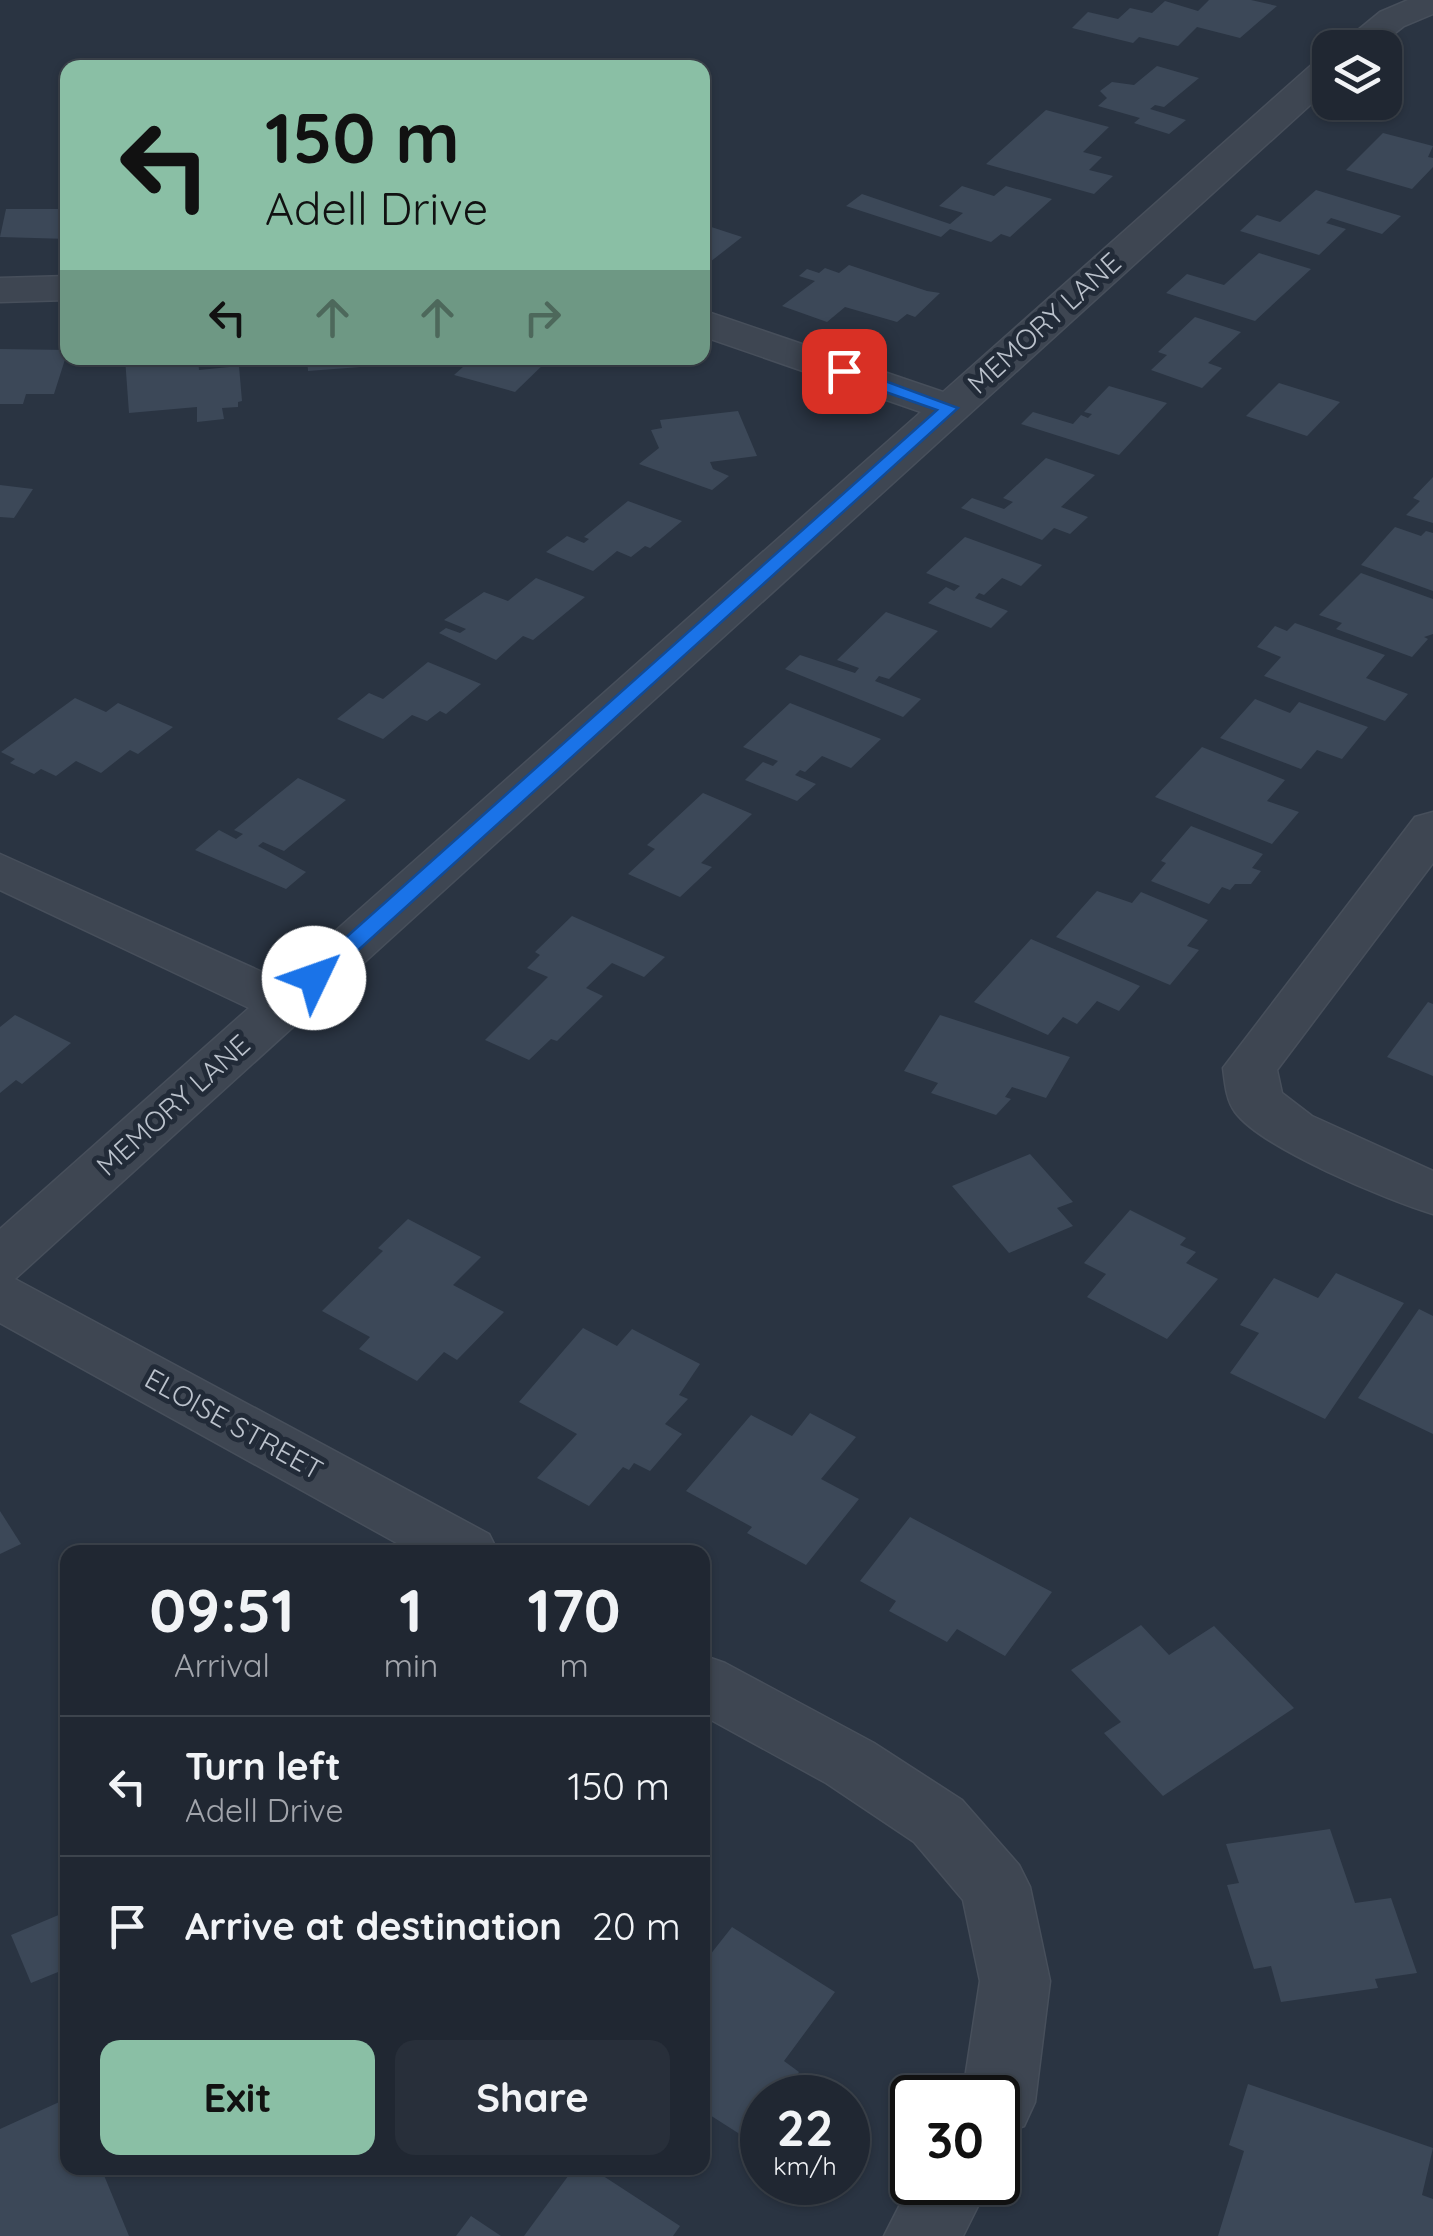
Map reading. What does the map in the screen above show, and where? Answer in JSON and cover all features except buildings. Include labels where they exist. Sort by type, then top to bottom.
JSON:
[{"type":"street","points":[[1377,30],[1392,19],[1433,2]]},
{"type":"street","name":"MEMORY LANE","points":[[0,1262],[1312,84]]},
{"type":"street","points":[[0,290],[60,288]]},
{"type":"street","points":[[710,325],[949,408]]},
{"type":"street","points":[[1433,828],[1250,1068],[1256,1102],[1292,1130],[1433,1194]]},
{"type":"street","points":[[0,870],[285,1004]]},
{"type":"street","name":"ELOISE STREET","points":[[0,1296],[455,1545]]},
{"type":"street","points":[[710,1686],[850,1763],[938,1821],[995,1887],[1015,1981],[1002,2075]]},
{"type":"street","points":[[922,2236],[940,2205]]},
{"type":"route","points":[[314,978],[949,408],[844,371]]}]
